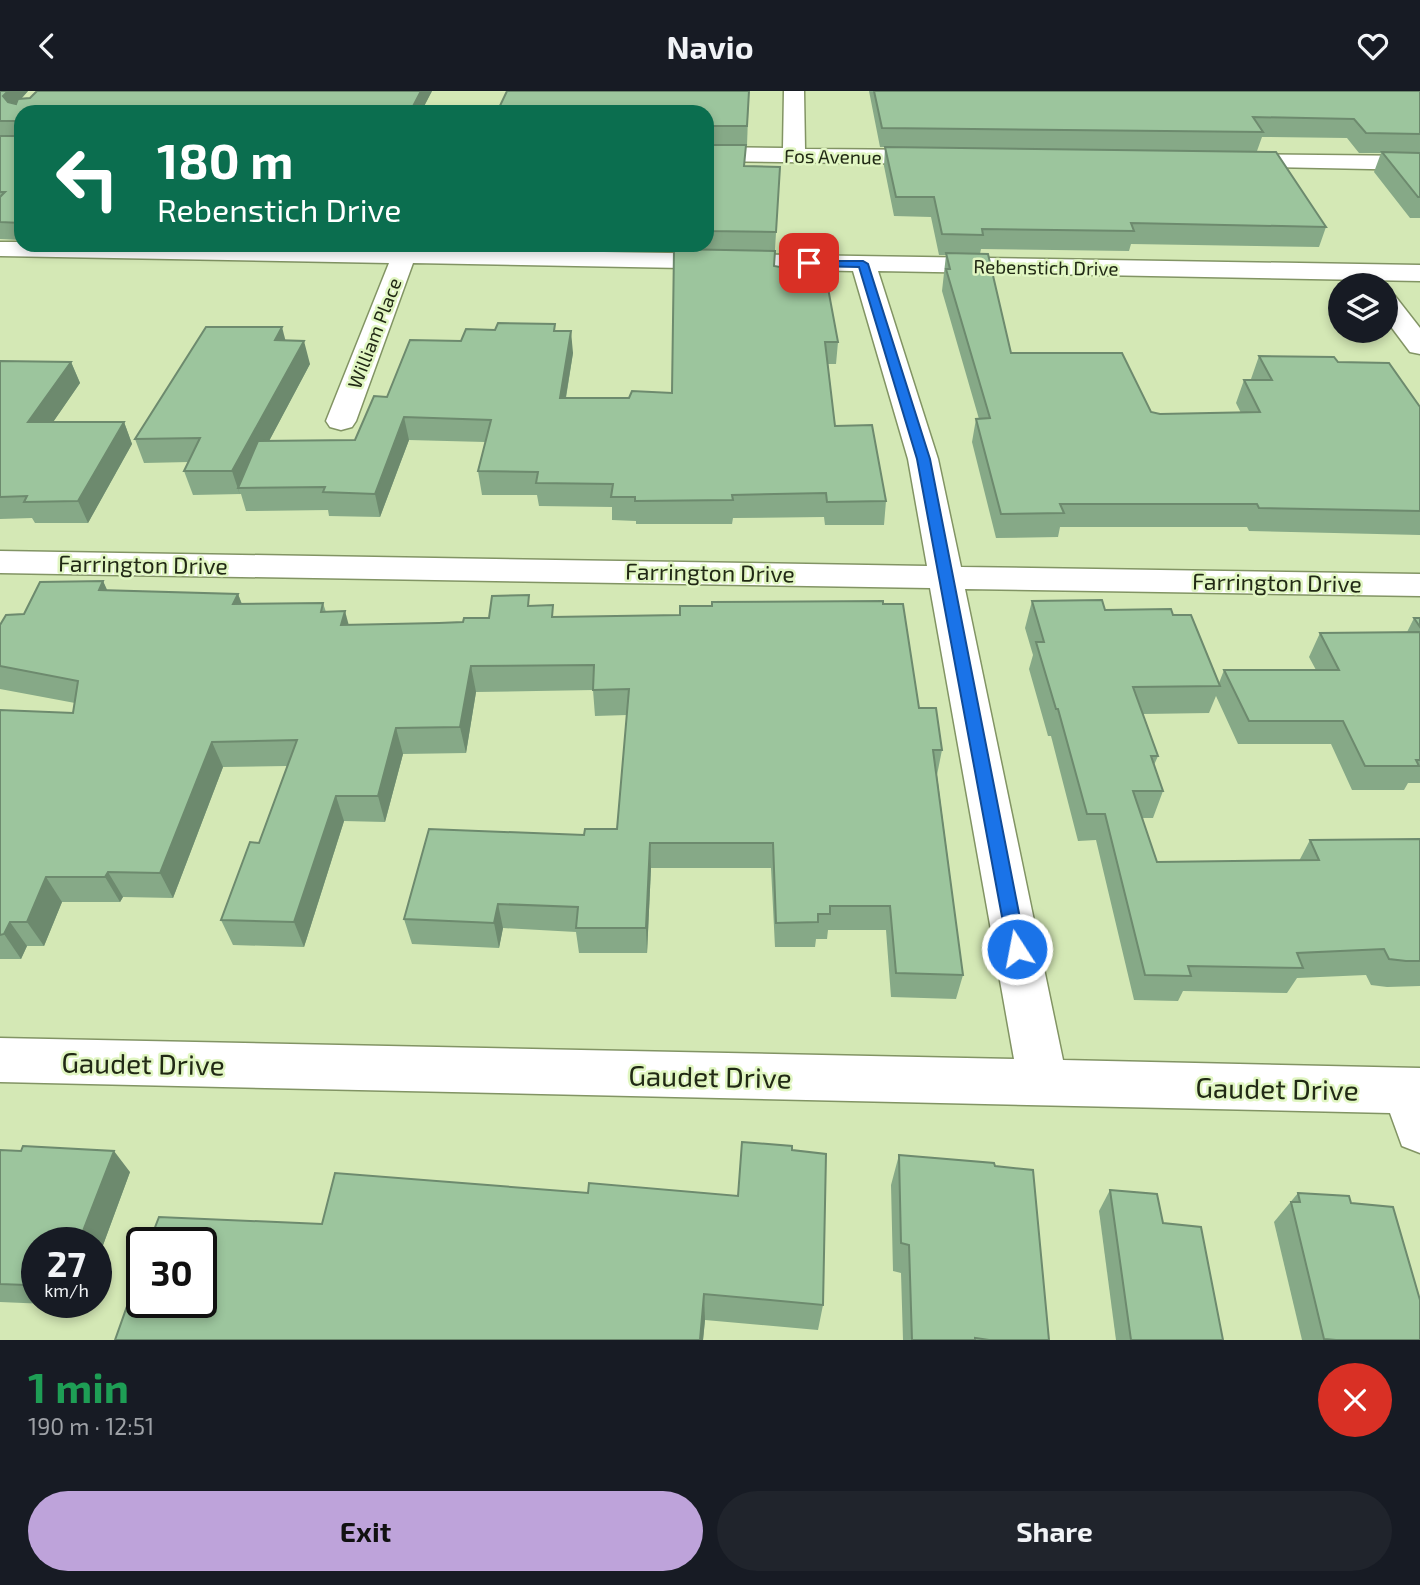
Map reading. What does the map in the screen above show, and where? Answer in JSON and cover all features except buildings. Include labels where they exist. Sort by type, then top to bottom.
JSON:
[{"type":"street","points":[[794,91],[794,156]]},
{"type":"street","name":"Fos Avenue","points":[[714,154],[961,158]]},
{"type":"street","points":[[1211,161],[1420,163]]},
{"type":"street","name":"William Place","points":[[341,421],[405,252]]},
{"type":"street","name":"Rebenstich Drive","points":[[471,252],[1328,278]]},
{"type":"street","points":[[863,264],[923,459],[1043,1083]]},
{"type":"street","name":"Rebenstich Drive","points":[[1398,276],[1420,273]]},
{"type":"street","points":[[1398,318],[1420,346]]},
{"type":"street","name":"Farrington Drive","points":[[0,562],[945,575],[1420,585]]},
{"type":"street","name":"Gaudet Drive","points":[[0,1060],[1043,1083],[1416,1104]]},
{"type":"route","points":[[809,263],[863,264],[923,459],[1017,949]]}]
